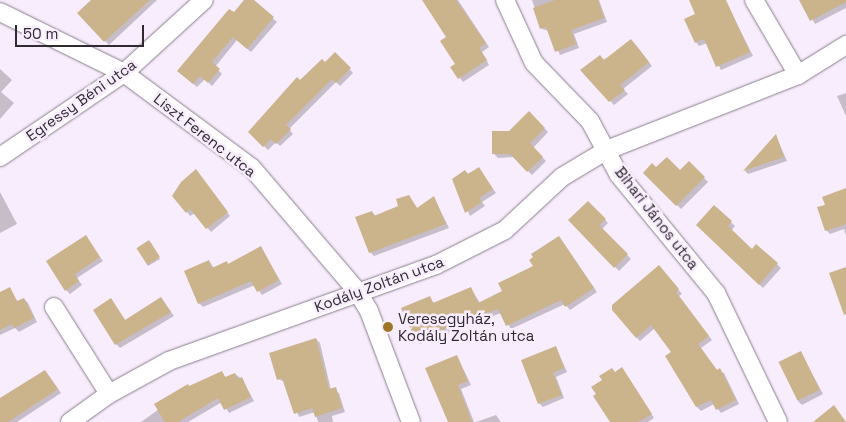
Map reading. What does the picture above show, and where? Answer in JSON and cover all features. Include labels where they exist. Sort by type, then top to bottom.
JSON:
[{"type":"street","name":"Egressy Béni utca","points":[[0,157],[124,73],[204,0]]},
{"type":"street","name":"Bihari János utca","points":[[505,0],[534,63],[590,121],[619,175],[716,293],[778,422]]},
{"type":"street","points":[[754,0],[798,75]]},
{"type":"street","name":"Liszt Ferenc utca","points":[[0,12],[124,73],[252,168],[357,291],[369,311],[411,422]]},
{"type":"street","name":"Kodály Zoltán utca","points":[[70,422],[109,394],[169,361],[357,291],[436,265],[504,230],[562,177],[607,150],[798,75],[846,45]]},
{"type":"street","points":[[54,307],[109,394]]},
{"type":"building","points":[[91,0],[150,0],[104,42],[77,13]]},
{"type":"building","points":[[244,0],[254,0],[274,17],[247,49],[233,37],[212,62],[220,69],[208,83],[200,76],[193,84],[177,71],[229,9],[234,12]]},
{"type":"building","points":[[422,0],[456,0],[486,43],[479,48],[487,60],[458,79],[450,67],[455,64],[440,41],[446,37]]},
{"type":"building","points":[[555,0],[598,0],[604,18],[571,30],[576,44],[555,52],[546,27],[540,29],[533,8]]},
{"type":"building","points":[[689,0],[726,0],[750,52],[716,67],[704,39],[695,43],[684,19],[695,14]]},
{"type":"building","points":[[799,0],[846,0],[846,2],[810,21]]},
{"type":"building","points":[[631,39],[649,62],[620,85],[625,90],[609,102],[580,70],[600,55],[604,60]]},
{"type":"building","points":[[335,52],[351,68],[336,83],[332,79],[286,125],[291,129],[276,144],[271,139],[263,147],[248,132],[297,77],[300,80],[322,59],[325,62]]},
{"type":"building","points":[[529,111],[545,128],[530,143],[543,157],[527,172],[510,154],[492,154],[492,131],[509,131]]},
{"type":"building","points":[[776,134],[784,157],[743,171]]},
{"type":"building","points":[[667,157],[680,170],[689,161],[705,177],[676,206],[643,173],[652,163],[656,167]]},
{"type":"building","points":[[479,167],[493,189],[479,198],[482,202],[465,213],[452,179],[465,170],[468,174]]},
{"type":"building","points":[[196,169],[228,212],[206,229],[190,209],[186,213],[172,196],[181,182]]},
{"type":"building","points":[[846,188],[846,224],[825,231],[817,207],[825,205],[822,197]]},
{"type":"building","points":[[409,195],[417,208],[434,196],[446,224],[369,253],[355,217],[372,211],[374,216],[398,206],[396,199]]},
{"type":"building","points":[[588,201],[606,219],[599,225],[628,254],[614,268],[568,220]]},
{"type":"building","points":[[714,205],[732,221],[728,226],[752,249],[756,244],[778,263],[759,285],[696,225]]},
{"type":"building","points":[[86,235],[100,257],[75,274],[79,281],[65,291],[46,261]]},
{"type":"building","points":[[559,236],[594,288],[565,307],[561,300],[506,326],[498,309],[415,340],[401,308],[430,296],[433,303],[471,287],[478,303],[502,291],[498,283],[533,266],[529,260],[533,257],[531,254]]},
{"type":"building","points":[[149,240],[160,257],[147,265],[136,248]]},
{"type":"building","points":[[261,246],[279,280],[257,292],[251,281],[198,304],[184,271],[209,260],[212,268],[227,261],[228,264]]},
{"type":"building","points":[[659,265],[679,289],[676,292],[709,336],[698,344],[717,370],[720,368],[736,400],[716,410],[711,400],[696,407],[665,356],[671,352],[651,325],[636,338],[612,310],[612,305]]},
{"type":"building","points":[[846,267],[846,314],[844,315],[829,273]]},
{"type":"building","points":[[10,287],[17,301],[24,298],[34,318],[14,328],[12,324],[0,330],[0,292]]},
{"type":"building","points":[[161,297],[171,312],[115,345],[93,310],[111,298],[125,320]]},
{"type":"building","points":[[316,338],[329,389],[336,387],[342,408],[315,417],[312,408],[294,414],[282,378],[277,380],[269,353]]},
{"type":"building","points":[[556,346],[564,368],[553,373],[562,395],[538,404],[521,360]]},
{"type":"building","points":[[801,351],[820,390],[797,401],[779,362]]},
{"type":"building","points":[[457,355],[468,381],[458,385],[472,422],[448,422],[425,368]]},
{"type":"building","points":[[622,367],[652,414],[638,422],[610,422],[593,396],[596,394],[591,387],[602,380],[599,376],[612,368],[615,372]]},
{"type":"building","points":[[45,370],[58,389],[8,422],[0,422],[0,398]]},
{"type":"building","points":[[222,371],[225,377],[235,373],[238,379],[242,377],[251,397],[224,410],[218,398],[178,422],[165,422],[154,404],[188,384],[189,386]]},
{"type":"building","points":[[834,405],[846,422],[813,422]]},
{"type":"place","name":"Veresegyház, Kodály Zoltán utca","points":[[388,327]]}]
